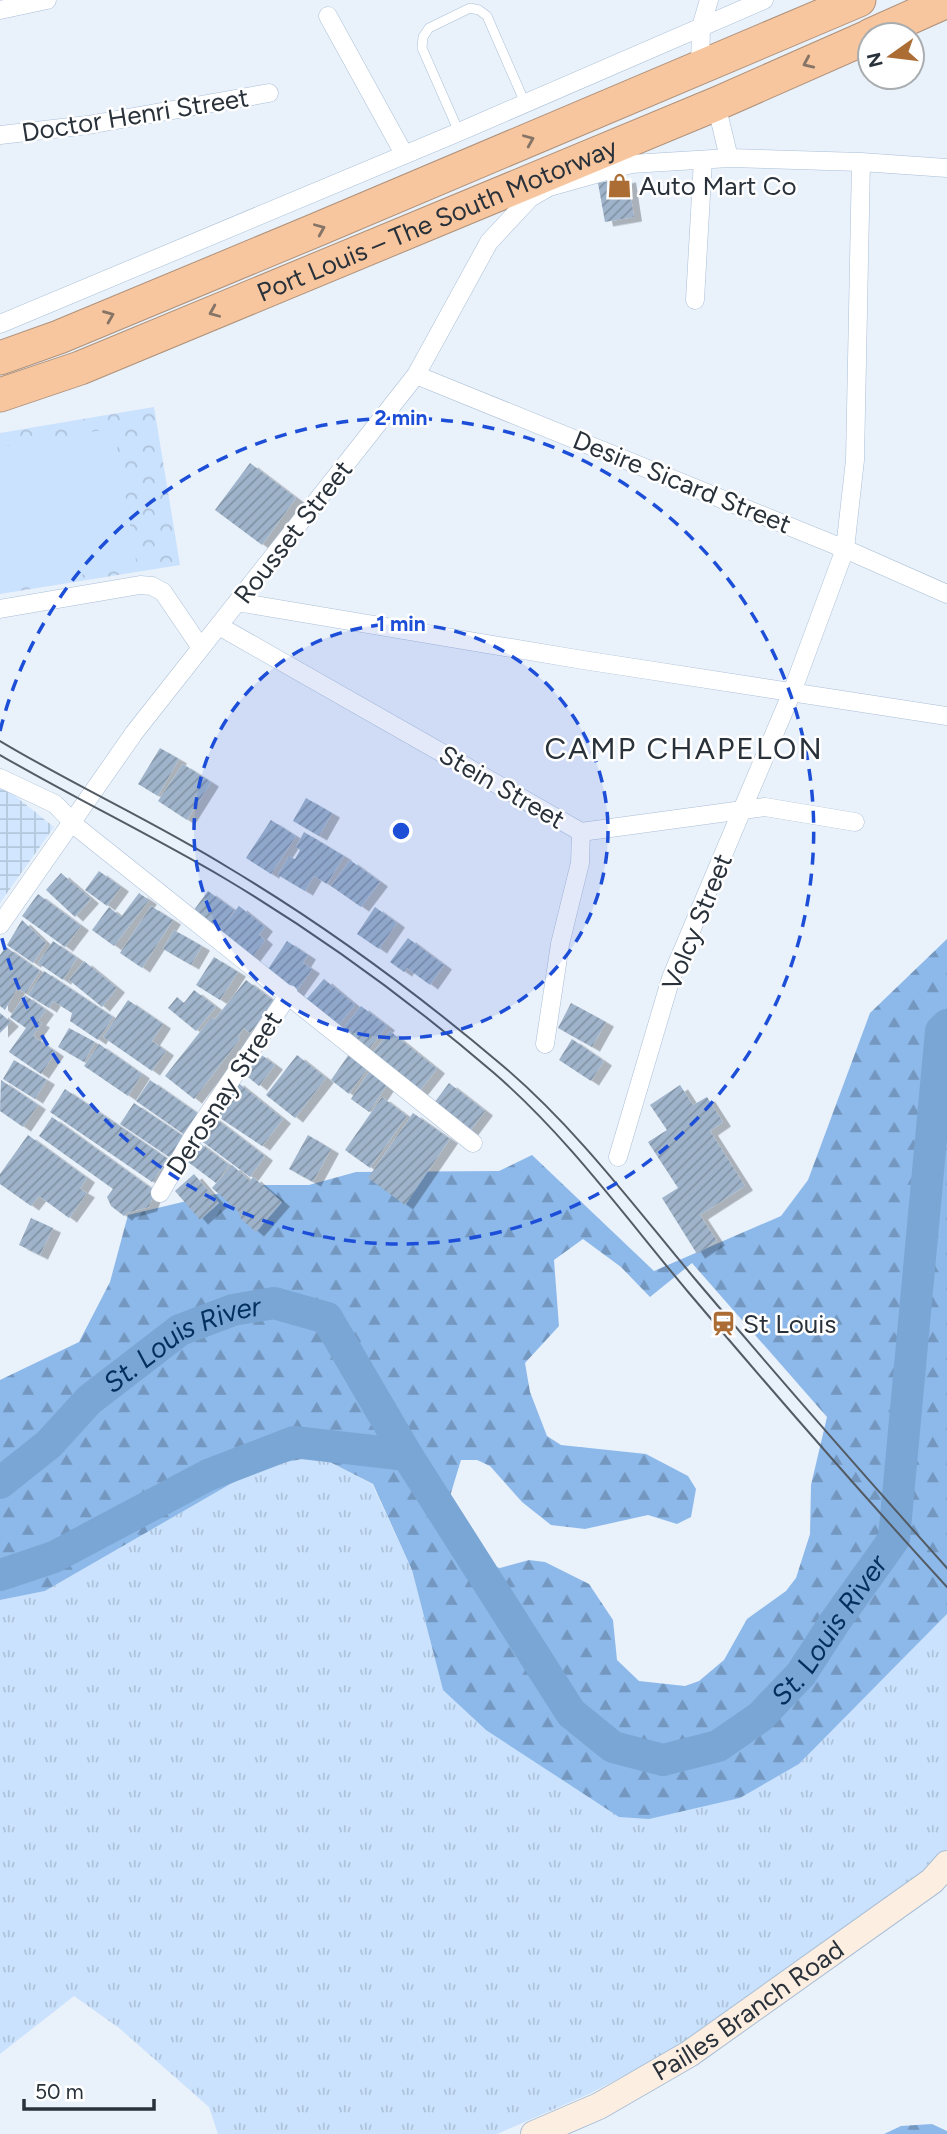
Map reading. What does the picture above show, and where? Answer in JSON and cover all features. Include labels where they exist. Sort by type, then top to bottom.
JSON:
[{"type":"highway","name":"Port Louis – The South Motorway","points":[[0,358],[59,337],[859,0]]},
{"type":"highway","name":"Port Louis – The South Motorway","points":[[902,21],[947,1]]},
{"type":"highway","name":"Port Louis – The South Motorway","points":[[0,395],[80,368],[716,104],[856,42]]},
{"type":"highway","points":[[0,348],[59,337]]},
{"type":"main road","name":"Pailles Branch Road","points":[[534,2134],[599,2106],[689,2054],[932,1881],[947,1864]]},
{"type":"street","points":[[0,9],[47,0]]},
{"type":"street","points":[[699,66],[701,26],[709,0]]},
{"type":"street","points":[[0,324],[459,132],[764,0]]},
{"type":"street","points":[[328,16],[404,154]]},
{"type":"street","name":"Doctor Henri Street","points":[[0,135],[88,125],[269,93]]},
{"type":"street","points":[[716,104],[729,158]]},
{"type":"street","name":"Rousset Street","points":[[0,925],[134,733],[416,375],[489,242],[530,198],[549,187],[631,164],[729,158],[947,167]]},
{"type":"street","points":[[695,300],[703,160]]},
{"type":"street","name":"Volcy Street","points":[[618,1157],[671,978],[792,692],[845,548],[855,460],[861,162]]},
{"type":"street","name":"Desire Sicard Street","points":[[416,375],[845,548],[947,594]]},
{"type":"street","points":[[0,609],[140,585],[152,586],[163,592],[201,649]]},
{"type":"street","points":[[237,602],[583,660],[947,716]]},
{"type":"street","name":"Stein Street","points":[[219,626],[580,832],[765,807],[855,822]]},
{"type":"street","points":[[0,778],[55,804],[73,823],[473,1143]]},
{"type":"street","points":[[545,1044],[560,944],[580,863],[580,832]]},
{"type":"street","name":"Derosnay Street","points":[[160,1193],[192,1138],[289,994]]},
{"type":"lane","points":[[459,132],[422,48],[423,37],[429,28],[470,8],[479,10],[486,16],[525,103]]},
{"type":"shaded area","points":[[0,784],[54,827],[0,903]]},
{"type":"green space","points":[[154,407],[180,565],[0,594],[0,433]]},
{"type":"green space","points":[[114,428],[137,566],[0,588],[0,447]]},
{"type":"green space","points":[[947,939],[947,1614],[799,1764],[740,1798],[649,1819],[619,1817],[486,1730],[443,1690],[412,1570],[373,1484],[318,1456],[260,1467],[45,1591],[0,1600],[0,1380],[79,1342],[110,1282],[128,1215],[254,1185],[309,1185],[356,1172],[499,1171],[532,1155],[654,1271],[781,1216],[808,1180],[870,1013]],"holes":[[[583,1239],[621,1267],[650,1297],[692,1263],[827,1417],[811,1485],[810,1534],[796,1578],[786,1591],[747,1619],[724,1660],[699,1681],[685,1686],[639,1681],[617,1660],[613,1620],[589,1584],[545,1562],[529,1560],[500,1568],[469,1560],[447,1506],[461,1460],[477,1460],[490,1466],[522,1502],[551,1525],[585,1529],[648,1515],[677,1524],[691,1517],[696,1489],[688,1476],[646,1454],[561,1445],[547,1436],[530,1392],[525,1363],[559,1326],[554,1260]]]},
{"type":"green space","points":[[318,1456],[372,1484],[412,1570],[443,1690],[740,1798],[799,1764],[947,1614],[947,1860],[678,2047],[591,2093],[497,2134],[218,2134],[209,2107],[119,2028],[74,1996],[0,2054],[0,1600],[45,1591],[260,1467]]},
{"type":"green space","points":[[932,2124],[947,2131],[947,2134],[884,2134],[901,2126]]},
{"type":"building","points":[[628,178],[634,217],[605,222],[598,183]]},
{"type":"building","points":[[250,463],[296,498],[262,545],[215,510]]},
{"type":"building","points":[[160,748],[179,759],[158,796],[138,784]]},
{"type":"building","points":[[183,764],[211,782],[187,820],[158,801]]},
{"type":"building","points":[[306,798],[332,813],[319,836],[293,821]]},
{"type":"building","points":[[271,820],[296,836],[271,874],[246,858]]},
{"type":"building","points":[[304,832],[344,856],[327,884],[314,876],[305,891],[278,875],[289,856],[295,859],[300,850],[296,847]]},
{"type":"building","points":[[350,860],[380,882],[361,907],[331,886]]},
{"type":"building","points":[[99,871],[121,887],[107,906],[85,890]]},
{"type":"building","points":[[61,873],[91,899],[75,917],[46,890]]},
{"type":"building","points":[[208,891],[234,910],[223,927],[239,906],[265,927],[259,935],[265,940],[250,960],[191,914]]},
{"type":"building","points":[[139,893],[149,900],[114,946],[92,930],[109,907],[121,917]]},
{"type":"building","points":[[38,894],[81,926],[65,947],[22,916]]},
{"type":"building","points":[[151,906],[173,920],[142,968],[120,953]]},
{"type":"building","points":[[375,907],[397,923],[379,949],[357,934]]},
{"type":"building","points":[[22,920],[46,943],[33,963],[7,945]]},
{"type":"building","points":[[174,930],[202,946],[191,965],[163,949]]},
{"type":"building","points":[[408,938],[444,965],[430,985],[407,968],[404,972],[390,962]]},
{"type":"building","points":[[53,941],[77,958],[63,980],[38,963]]},
{"type":"building","points":[[287,941],[308,955],[303,963],[312,969],[295,993],[266,972]]},
{"type":"building","points":[[6,947],[40,971],[26,993],[17,989],[5,1010],[0,1006],[0,955]]},
{"type":"building","points":[[214,957],[238,972],[220,1000],[196,985]]},
{"type":"building","points":[[84,961],[117,988],[102,1007],[69,980]]},
{"type":"building","points":[[44,971],[113,1017],[98,1040],[70,1021],[72,1013],[53,1001],[49,1008],[28,995]]},
{"type":"building","points":[[324,979],[355,1005],[336,1028],[304,1002]]},
{"type":"building","points":[[246,980],[274,1001],[250,1033],[244,1028],[238,1037],[240,1039],[194,1099],[165,1076],[211,1018],[215,1019]]},
{"type":"building","points":[[194,990],[216,1007],[196,1031],[168,1008],[177,997],[184,1003]]},
{"type":"building","points":[[25,995],[46,1010],[38,1021],[42,1023],[33,1036],[56,1052],[41,1074],[9,1052],[26,1028],[10,1017]]},
{"type":"building","points":[[128,1000],[163,1024],[152,1041],[166,1051],[152,1071],[103,1037]]},
{"type":"building","points":[[571,1003],[606,1022],[592,1047],[558,1028]]},
{"type":"building","points":[[361,1006],[387,1026],[366,1053],[340,1032]]},
{"type":"building","points":[[0,1013],[11,1022],[0,1033]]},
{"type":"building","points":[[69,1028],[95,1042],[84,1062],[58,1047]]},
{"type":"building","points":[[390,1031],[437,1069],[418,1093],[371,1055]]},
{"type":"building","points":[[572,1039],[604,1061],[591,1081],[559,1060]]},
{"type":"building","points":[[99,1044],[142,1074],[128,1096],[84,1066]]},
{"type":"building","points":[[352,1050],[371,1064],[349,1094],[331,1080]]},
{"type":"building","points":[[259,1053],[275,1065],[259,1086],[243,1073]]},
{"type":"building","points":[[297,1055],[326,1078],[295,1118],[266,1095]]},
{"type":"building","points":[[14,1060],[47,1080],[35,1099],[3,1079]]},
{"type":"building","points":[[372,1067],[391,1079],[369,1112],[351,1099]]},
{"type":"building","points":[[1,1080],[38,1105],[23,1127],[0,1111]]},
{"type":"building","points":[[150,1080],[200,1115],[186,1136],[136,1101]]},
{"type":"building","points":[[236,1081],[283,1119],[262,1146],[214,1114]]},
{"type":"building","points":[[449,1083],[485,1111],[470,1131],[434,1103]]},
{"type":"building","points":[[680,1085],[693,1105],[707,1097],[723,1122],[710,1131],[745,1186],[700,1215],[717,1241],[697,1254],[662,1198],[678,1188],[648,1142],[667,1130],[650,1105]]},
{"type":"building","points":[[65,1089],[168,1159],[152,1182],[50,1112]]},
{"type":"building","points":[[382,1097],[407,1116],[370,1168],[345,1150]]},
{"type":"building","points":[[134,1103],[189,1140],[175,1161],[120,1124]]},
{"type":"building","points":[[413,1113],[450,1139],[405,1205],[368,1178]]},
{"type":"building","points":[[212,1116],[265,1156],[250,1177],[196,1137]]},
{"type":"building","points":[[52,1117],[155,1191],[149,1207],[124,1216],[111,1206],[107,1197],[113,1189],[39,1136]]},
{"type":"building","points":[[28,1135],[87,1178],[80,1189],[87,1193],[69,1218],[39,1196],[31,1206],[0,1184],[0,1174]]},
{"type":"building","points":[[308,1135],[331,1149],[313,1182],[289,1169]]},
{"type":"building","points":[[197,1141],[229,1165],[216,1183],[184,1159]]},
{"type":"building","points":[[232,1165],[250,1181],[253,1177],[282,1202],[256,1232],[241,1219],[238,1211],[212,1188]]},
{"type":"building","points":[[194,1174],[219,1203],[200,1220],[175,1191]]},
{"type":"building","points":[[31,1218],[53,1228],[40,1255],[19,1245]]},
{"type":"waterway","name":"St. Louis River","points":[[0,1575],[54,1557],[208,1475],[294,1442],[407,1455],[571,1713],[613,1747],[663,1760],[718,1746],[760,1717],[801,1674],[894,1539],[941,1031],[947,1025]]},
{"type":"waterway","name":"St. Louis River","points":[[0,1483],[49,1444],[89,1400],[180,1330],[233,1310],[274,1303],[327,1318],[407,1455]]},
{"type":"tram line","points":[[0,741],[173,835],[301,913],[438,1012],[503,1066],[580,1141],[757,1352],[947,1568]]},
{"type":"tram line","points":[[0,755],[196,862],[295,922],[430,1020],[494,1073],[572,1151],[752,1367],[947,1587]]},
{"type":"place","name":"Auto Mart Co","points":[[619,186]]},
{"type":"place","name":"St Louis","points":[[723,1324]]},
{"type":"district","name":"CAMP CHAPELON","points":[[684,748]]}]
